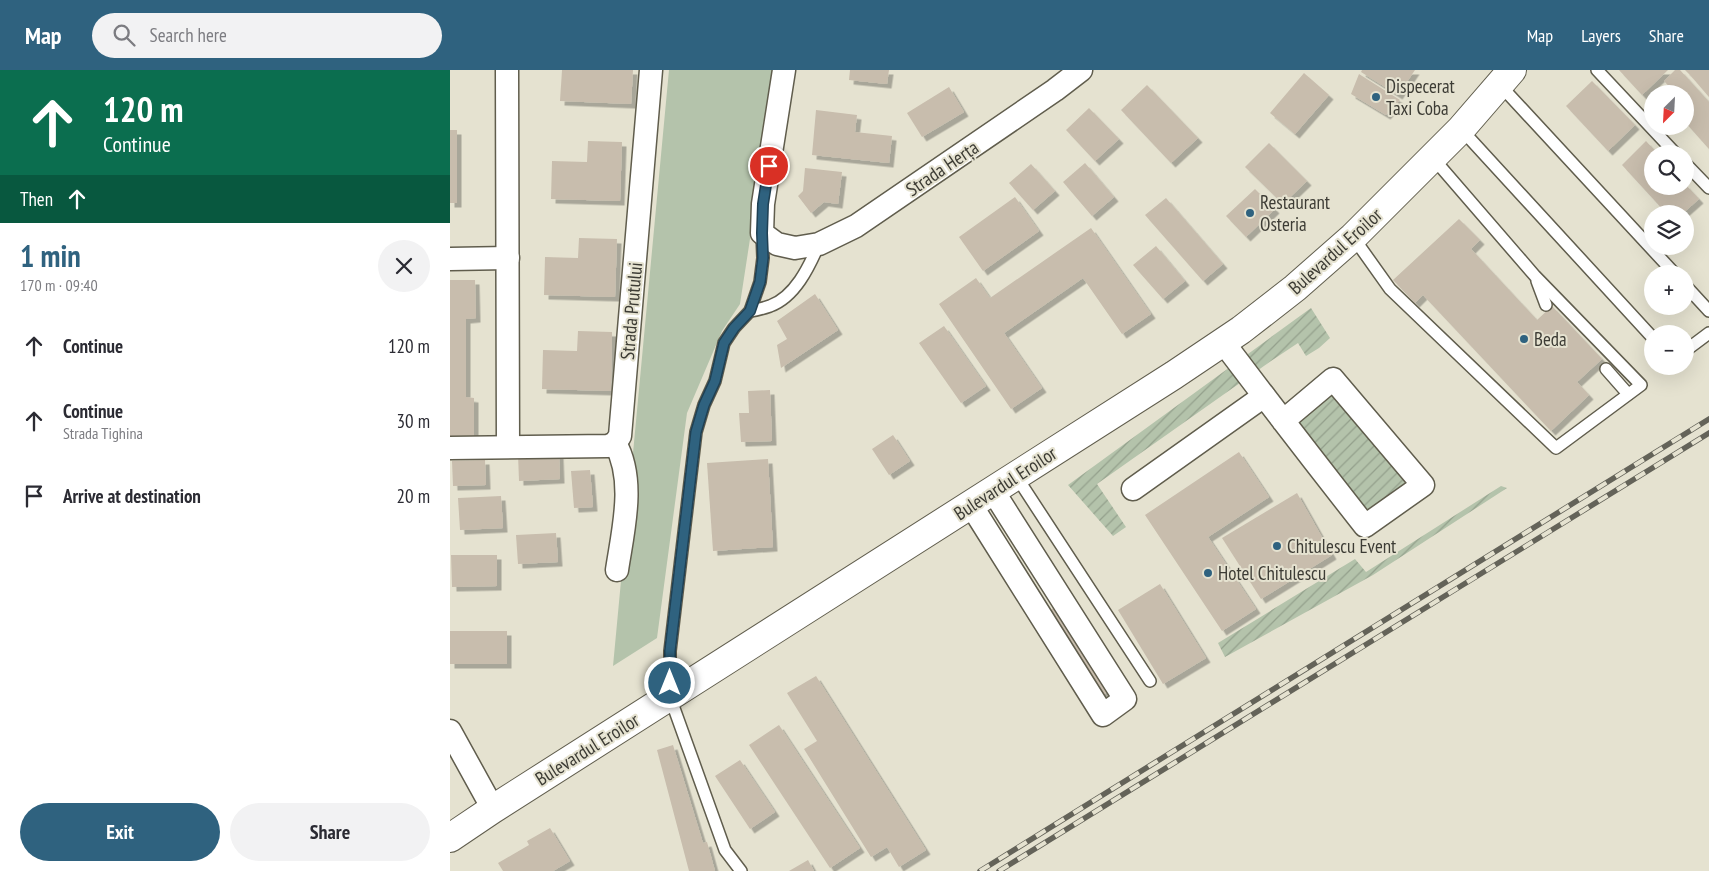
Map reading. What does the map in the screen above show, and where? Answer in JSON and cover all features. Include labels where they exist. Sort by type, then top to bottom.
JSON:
[{"type":"main road","name":"Bulevardul Eroilor","points":[[450,838],[1174,375],[1241,330],[1295,288],[1353,237],[1461,129],[1506,77]]},
{"type":"street","points":[[507,70],[508,446]]},
{"type":"street","name":"Strada Prutului","points":[[615,443],[620,436],[622,426],[650,70]]},
{"type":"street","points":[[762,233],[763,204],[784,70]]},
{"type":"street","name":"Strada Herța","points":[[762,233],[777,244],[794,248],[819,244],[856,226],[1055,90],[1081,70]]},
{"type":"street","points":[[450,259],[508,258]]},
{"type":"street","points":[[1223,342],[1283,421],[1365,526],[1423,485],[1332,379],[1283,421]]},
{"type":"street","points":[[1133,489],[1264,396]]},
{"type":"street","points":[[450,448],[608,446],[615,443],[622,455],[626,474],[626,497],[617,570]]},
{"type":"street","points":[[982,498],[1126,699],[1104,715],[982,498]]},
{"type":"street","points":[[450,731],[493,809]]},
{"type":"lane","points":[[1597,70],[1668,145]]},
{"type":"lane","points":[[1506,77],[1666,265]]},
{"type":"lane","points":[[1461,129],[1644,328]]},
{"type":"lane","points":[[1353,237],[1390,288],[1556,448],[1641,385],[1535,276],[1433,158]]},
{"type":"lane","points":[[1694,172],[1709,188]]},
{"type":"lane","points":[[741,871],[726,850],[670,697],[670,651],[696,432],[704,405],[715,381],[724,343],[734,328],[750,311],[760,282],[763,258],[762,233]]},
{"type":"lane","points":[[750,311],[772,306],[788,294],[807,272],[819,244]]},
{"type":"lane","points":[[1535,276],[1546,305]]},
{"type":"lane","points":[[1694,295],[1709,311]]},
{"type":"lane","points":[[1694,344],[1709,333]]},
{"type":"lane","points":[[1606,369],[1628,394]]},
{"type":"lane","points":[[1016,476],[1150,681]]},
{"type":"green space","points":[[669,70],[776,70],[740,304],[722,331],[687,413],[657,638],[613,666]]},
{"type":"green space","points":[[1311,308],[1330,338],[1319,348],[1306,356],[1298,343],[1097,484],[1126,527],[1113,536],[1068,485]]},
{"type":"green space","points":[[1333,391],[1409,484],[1367,514],[1295,420]]},
{"type":"green space","points":[[1501,486],[1507,488],[1373,575],[1225,657],[1218,643],[1355,559],[1366,572]]},
{"type":"building","points":[[562,70],[633,70],[631,104],[560,101]]},
{"type":"building","points":[[850,70],[889,70],[887,84],[849,80]]},
{"type":"building","points":[[1362,70],[1415,70],[1398,95],[1361,72]]},
{"type":"building","points":[[1619,70],[1668,70],[1652,85],[1644,85],[1644,93],[1642,95]]},
{"type":"building","points":[[1675,70],[1680,70],[1694,85],[1668,85],[1664,81]]},
{"type":"building","points":[[1685,70],[1709,70],[1709,97],[1691,76]]},
{"type":"building","points":[[1304,73],[1329,95],[1295,134],[1270,113]]},
{"type":"building","name":"Dispecerat Taxi Coba","points":[[1359,74],[1400,100],[1386,115],[1351,94]]},
{"type":"building","points":[[1592,81],[1635,125],[1608,151],[1566,106]]},
{"type":"building","points":[[1147,85],[1198,138],[1171,163],[1121,110]]},
{"type":"building","points":[[1694,85],[1709,102],[1709,149],[1694,132]]},
{"type":"building","points":[[949,87],[964,112],[922,137],[907,113]]},
{"type":"building","points":[[1089,108],[1119,139],[1095,161],[1066,130]]},
{"type":"building","points":[[816,110],[857,115],[855,132],[892,136],[889,163],[812,155]]},
{"type":"building","points":[[450,130],[457,130],[457,203],[450,203]]},
{"type":"building","points":[[588,141],[622,142],[620,201],[551,199],[552,161],[587,162]]},
{"type":"building","points":[[1646,141],[1650,145],[1644,145],[1644,189],[1622,165]]},
{"type":"building","points":[[1269,143],[1307,181],[1283,204],[1245,167]]},
{"type":"building","points":[[1085,163],[1114,197],[1092,216],[1063,182]]},
{"type":"building","points":[[1031,164],[1055,191],[1033,210],[1009,183]]},
{"type":"building","points":[[805,168],[842,172],[838,204],[824,202],[811,213],[798,196],[803,191]]},
{"type":"building","name":"Restaurant Osteria","points":[[1255,189],[1275,209],[1246,237],[1226,216]]},
{"type":"building","points":[[1694,194],[1699,199],[1692,205],[1659,205],[1650,195]]},
{"type":"building","points":[[1015,197],[1039,231],[983,271],[959,237]]},
{"type":"building","points":[[1166,198],[1223,264],[1203,281],[1145,215]]},
{"type":"building","name":"Beda","points":[[1459,219],[1480,240],[1471,249],[1537,320],[1552,306],[1602,359],[1577,382],[1589,395],[1551,431],[1423,295],[1415,303],[1393,280]]},
{"type":"building","points":[[1091,228],[1151,314],[1122,334],[1083,278],[1004,333],[1042,388],[1011,409],[939,304],[976,278],[990,298]]},
{"type":"building","points":[[579,238],[617,239],[615,297],[544,295],[545,257],[578,258]]},
{"type":"building","points":[[1156,246],[1185,281],[1163,299],[1133,265]]},
{"type":"building","points":[[450,280],[475,280],[476,318],[466,319],[466,397],[474,398],[474,439],[450,439]]},
{"type":"building","points":[[815,294],[838,330],[781,368],[777,345],[787,339],[777,321]]},
{"type":"building","points":[[944,326],[986,386],[961,403],[919,343]]},
{"type":"building","points":[[578,331],[612,332],[611,391],[542,389],[543,350],[577,351]]},
{"type":"building","points":[[770,390],[772,441],[741,442],[739,413],[749,413],[748,391]]},
{"type":"building","points":[[893,435],[910,461],[889,475],[872,449]]},
{"type":"building","name":"Hotel Chitulescu","points":[[1239,452],[1269,497],[1208,537],[1256,609],[1222,631],[1145,515]]},
{"type":"building","points":[[559,453],[560,479],[519,481],[518,454]]},
{"type":"building","points":[[768,459],[773,547],[713,551],[707,463]]},
{"type":"building","points":[[485,460],[486,485],[453,486],[452,461]]},
{"type":"building","points":[[590,470],[593,507],[574,508],[571,471]]},
{"type":"building","name":"Chitulescu Event","points":[[1297,493],[1332,555],[1261,599],[1222,538]]},
{"type":"building","points":[[501,496],[503,528],[460,530],[458,498]]},
{"type":"building","points":[[556,533],[558,562],[518,564],[516,535]]},
{"type":"building","points":[[451,555],[497,555],[497,586],[452,587]]},
{"type":"building","points":[[1160,584],[1206,658],[1163,684],[1118,610]]},
{"type":"building","points":[[1058,603],[1113,687],[1102,696],[1047,614]]},
{"type":"building","points":[[450,631],[507,631],[507,664],[450,664]]},
{"type":"building","points":[[816,676],[926,850],[899,867],[887,847],[871,857],[804,749],[817,741],[787,693]]},
{"type":"building","points":[[779,725],[860,848],[830,868],[749,745]]},
{"type":"building","points":[[673,745],[703,843],[707,842],[715,871],[689,871],[657,750]]},
{"type":"building","points":[[740,760],[775,812],[750,829],[715,776]]},
{"type":"building","points":[[550,828],[570,861],[553,871],[503,871],[498,863],[529,845],[527,841]]},
{"type":"building","points":[[808,860],[814,871],[789,871]]},
{"type":"railway","points":[[980,871],[1709,419]]},
{"type":"railway","points":[[999,871],[1709,433]]},
{"type":"place","name":"Dispecerat Taxi Coba","points":[[1376,97]]},
{"type":"place","name":"Restaurant Osteria","points":[[1250,213]]},
{"type":"place","name":"Beda","points":[[1524,339]]},
{"type":"place","name":"Chitulescu Event","points":[[1277,546]]},
{"type":"place","name":"Hotel Chitulescu","points":[[1208,573]]},
{"type":"route","points":[[670,683],[670,651],[696,432],[704,405],[715,381],[724,343],[734,328],[750,311],[760,282],[763,258],[763,204],[769,166]]}]
